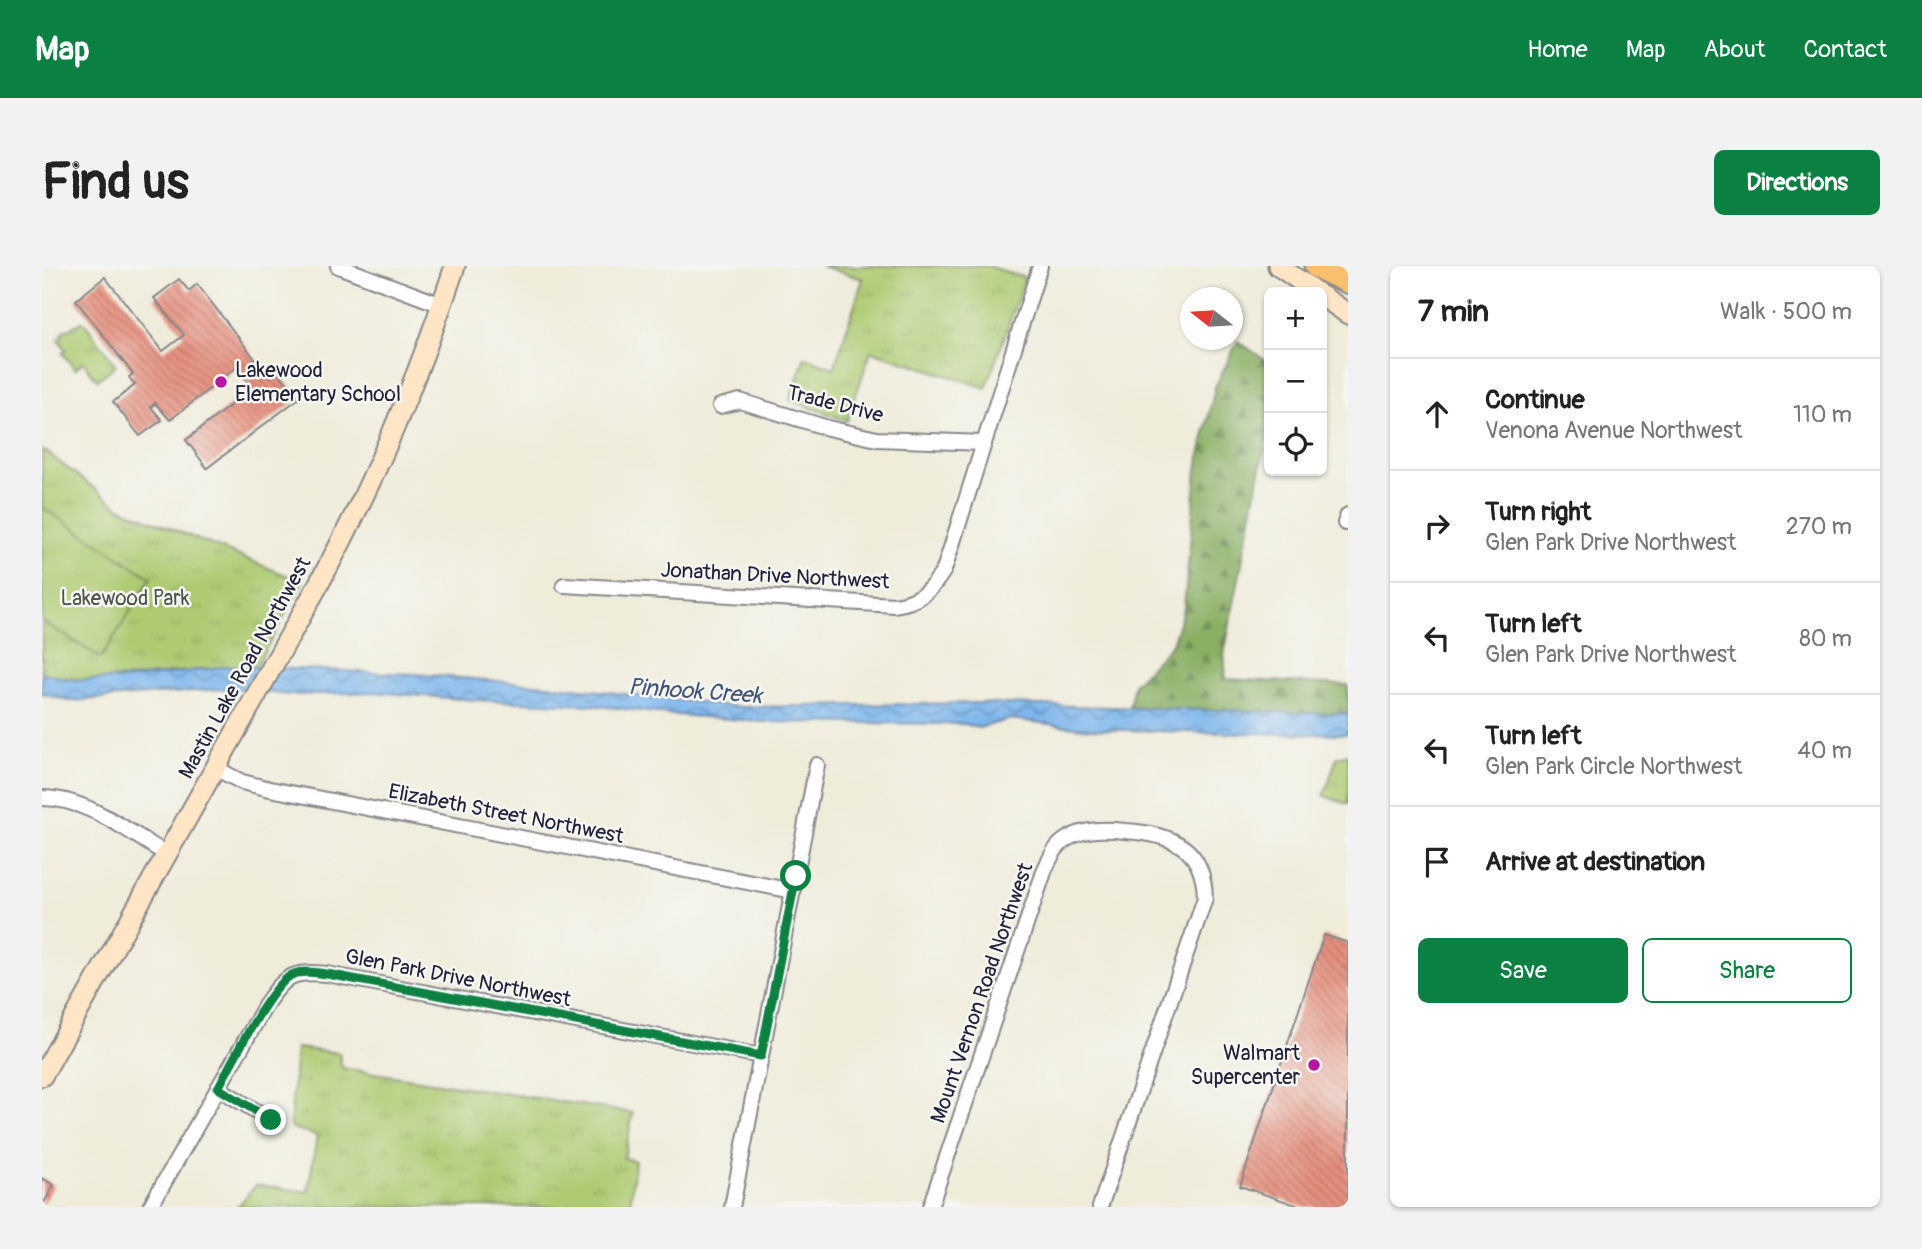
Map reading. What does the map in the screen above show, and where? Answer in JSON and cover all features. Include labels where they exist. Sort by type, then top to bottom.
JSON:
[{"type":"highway","points":[[1317,266],[1348,281]]},
{"type":"street","points":[[338,266],[442,305]]},
{"type":"street","name":"Mastin Lake Road Northwest","points":[[42,1076],[324,575],[383,456],[415,382],[455,266]]},
{"type":"street","name":"Jonathan Drive Northwest","points":[[564,585],[894,605],[910,603],[923,597],[944,569],[1040,266]]},
{"type":"street","points":[[1278,266],[1309,287]]},
{"type":"street","points":[[1327,299],[1348,314]]},
{"type":"street","name":"Trade Drive","points":[[720,406],[740,401],[828,428],[877,439],[984,443]]},
{"type":"street","points":[[732,1207],[817,765]]},
{"type":"street","name":"Elizabeth Street Northwest","points":[[215,768],[230,777],[270,789],[793,891]]},
{"type":"street","points":[[42,798],[52,798],[93,812],[166,854]]},
{"type":"street","name":"Mount Vernon Road Northwest","points":[[930,1207],[1045,869],[1054,850],[1068,838],[1098,829],[1155,833],[1179,843],[1196,859],[1205,885],[1205,898],[1100,1207]]},
{"type":"street","name":"Glen Park Drive Northwest","points":[[150,1207],[268,1001],[281,983],[293,974],[327,974],[761,1056]]},
{"type":"street","points":[[218,1088],[271,1120]]},
{"type":"green space","points":[[821,266],[988,266],[1025,278],[986,388],[871,351],[847,421],[790,400],[805,357],[834,368],[863,279]]},
{"type":"green space","points":[[83,321],[116,365],[97,380],[83,362],[75,369],[62,353],[66,350],[58,339],[66,329]]},
{"type":"green space","points":[[1243,345],[1264,359],[1264,451],[1224,654],[1226,679],[1348,685],[1348,714],[1129,709],[1134,684],[1172,644],[1184,608],[1197,469],[1215,387],[1234,350],[1243,350]]},
{"type":"green space","name":"Lakewood Park","points":[[42,449],[121,508],[303,582],[256,667],[212,668],[101,680],[70,679],[42,673]]},
{"type":"green space","points":[[42,507],[151,578],[101,658],[42,621]]},
{"type":"green space","points":[[1348,754],[1348,804],[1324,796],[1337,757]]},
{"type":"green space","points":[[296,1048],[339,1053],[342,1068],[633,1113],[624,1158],[635,1161],[630,1207],[237,1207],[256,1185],[308,1192],[317,1136],[290,1127]]},
{"type":"water","points":[[229,666],[414,674],[547,685],[741,707],[972,703],[1348,714],[1348,734],[1090,729],[1010,719],[979,728],[965,724],[766,722],[591,705],[374,692],[290,695],[233,688],[70,701],[42,694],[42,673],[76,680],[129,679]]},
{"type":"building","points":[[105,277],[163,351],[184,335],[154,298],[179,279],[189,291],[197,284],[269,377],[277,371],[299,398],[207,468],[186,440],[252,388],[237,367],[170,420],[155,403],[151,407],[162,420],[140,436],[113,402],[135,385],[129,377],[133,374],[76,300]]},
{"type":"building","name":"Walmart Supercenter","points":[[1324,935],[1348,943],[1348,1207],[1302,1207],[1240,1186]]},
{"type":"building","points":[[42,1178],[54,1185],[42,1206]]},
{"type":"place","name":"Lakewood Elementary School","points":[[221,382]]},
{"type":"place","name":"Walmart Supercenter","points":[[1314,1065]]},
{"type":"route","points":[[271,1120],[218,1088],[281,983],[293,974],[307,972],[761,1056],[796,876]]},
{"type":"water label","name":"Pinhook Creek","points":[[695,691]]}]
